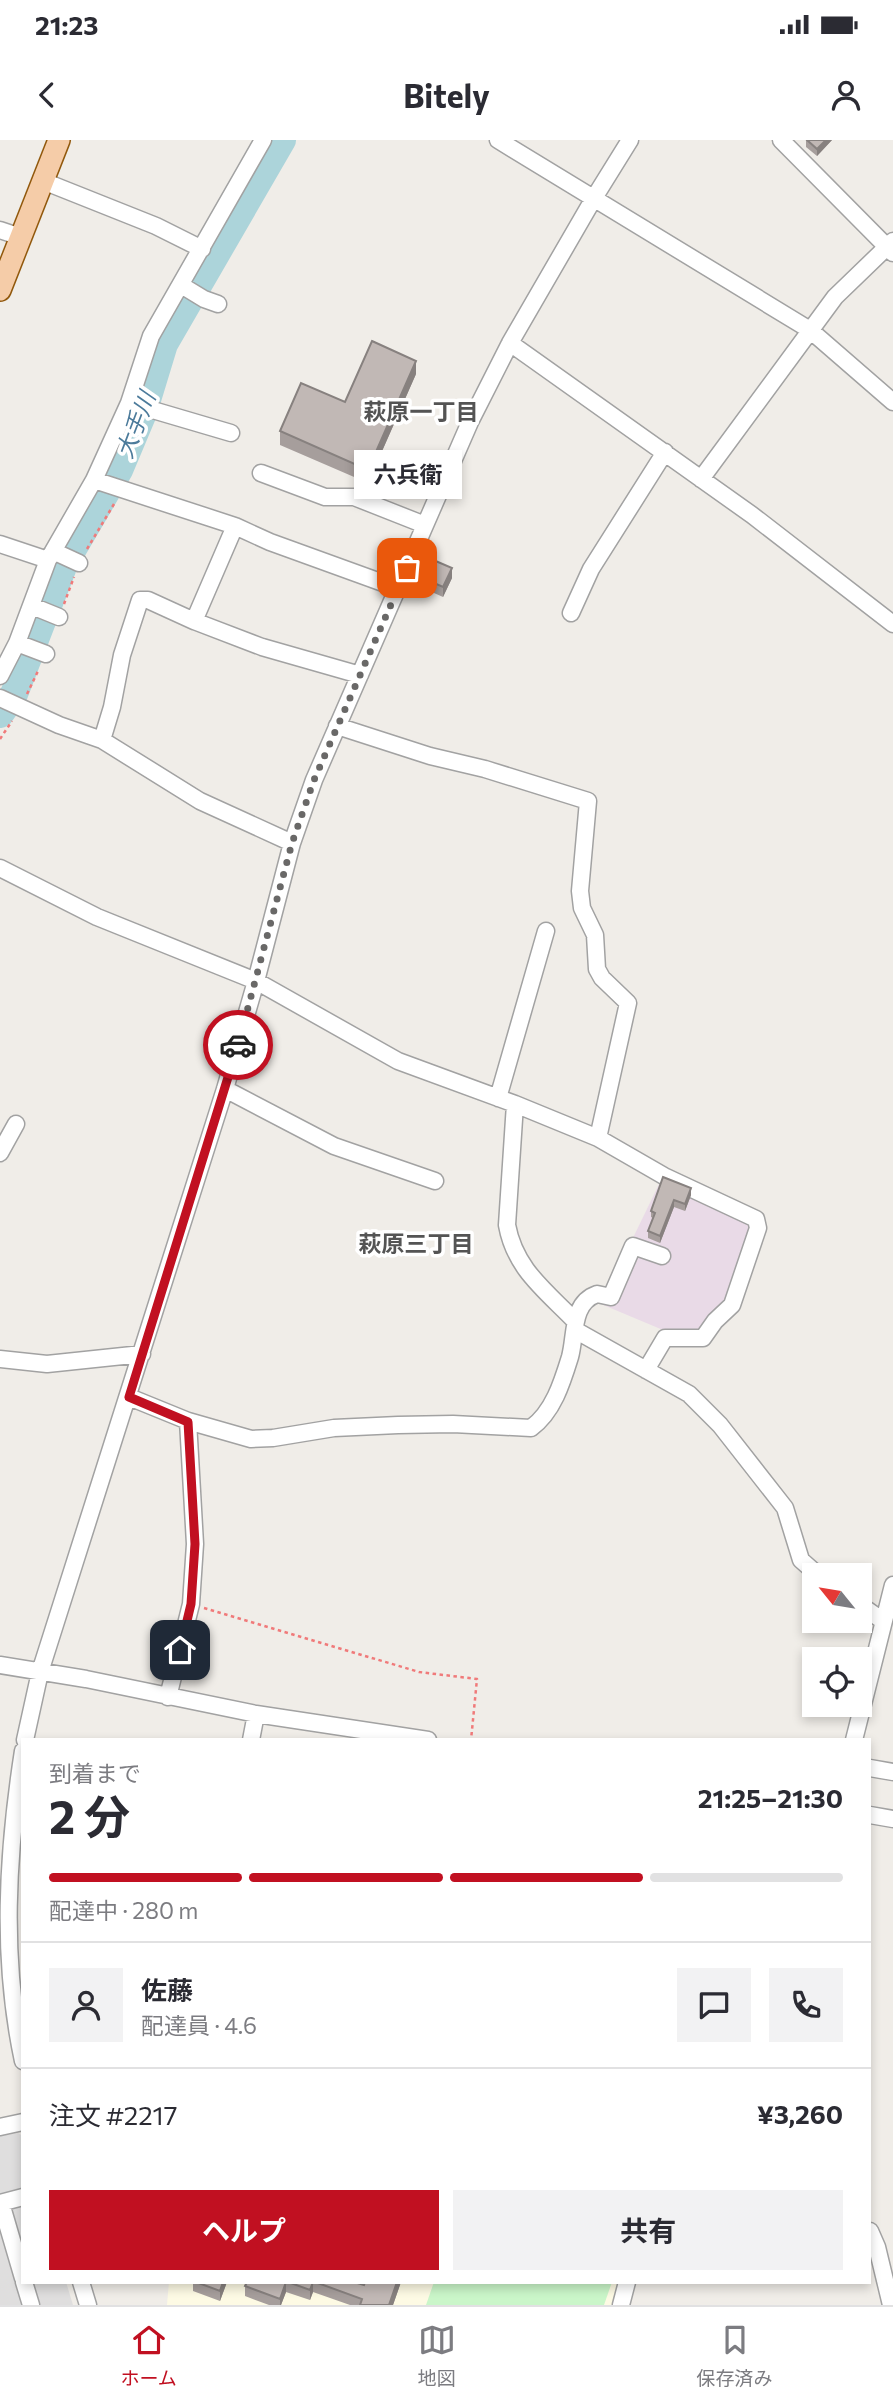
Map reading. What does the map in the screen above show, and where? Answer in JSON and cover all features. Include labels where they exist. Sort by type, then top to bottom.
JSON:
[{"type":"main road","points":[[0,290],[59,140]]},
{"type":"street","points":[[0,676],[19,644],[52,555],[97,482],[131,403],[151,336],[183,286],[263,140]]},
{"type":"street","points":[[498,140],[810,330],[893,402]]},
{"type":"street","points":[[25,1738],[40,1672],[225,1089],[292,843],[314,780],[470,422],[510,343],[630,140]]},
{"type":"street","points":[[701,479],[835,297],[867,264],[891,247],[781,140]]},
{"type":"street","points":[[43,181],[156,226],[202,249]]},
{"type":"street","points":[[0,230],[21,237]]},
{"type":"street","points":[[183,286],[211,302]]},
{"type":"street","points":[[510,343],[665,452],[893,624]]},
{"type":"street","points":[[131,403],[231,433]]},
{"type":"street","points":[[571,613],[591,569],[665,452]]},
{"type":"street","points":[[261,472],[326,497],[354,497],[425,526]]},
{"type":"street","points":[[97,482],[235,526],[397,588]]},
{"type":"street","points":[[194,621],[235,526]]},
{"type":"street","points":[[0,544],[78,562]]},
{"type":"street","points":[[102,740],[112,707],[122,655],[140,600],[148,600],[262,647],[360,675]]},
{"type":"street","points":[[34,607],[57,616]]},
{"type":"street","points":[[19,644],[44,653]]},
{"type":"street","points":[[0,698],[102,740],[200,801],[292,843]]},
{"type":"street","points":[[337,726],[588,802],[580,891],[582,908],[596,935],[597,970],[628,1003],[598,1138]]},
{"type":"street","points":[[0,868],[97,917],[256,981],[398,1061],[598,1138],[664,1175],[752,1217],[758,1225],[729,1309],[715,1321],[703,1338],[665,1338],[646,1370]]},
{"type":"street","points":[[498,1098],[546,931]]},
{"type":"street","points":[[225,1089],[334,1146],[435,1181]]},
{"type":"street","points":[[515,1104],[507,1225],[515,1255],[575,1326],[690,1394],[720,1425],[785,1508],[801,1560],[804,1563]]},
{"type":"street","points":[[0,1153],[16,1124]]},
{"type":"street","points":[[129,1397],[188,1422],[251,1439],[334,1428],[398,1425],[453,1424],[531,1428],[540,1421],[555,1399],[570,1355],[575,1326],[585,1302],[591,1296],[611,1297],[634,1246],[662,1256]]},
{"type":"street","points":[[0,1359],[47,1364],[142,1354]]},
{"type":"street","points":[[168,1697],[191,1604],[195,1544],[188,1422]]},
{"type":"street","points":[[854,1738],[893,1585]]},
{"type":"street","points":[[872,1613],[883,1621]]},
{"type":"street","points":[[0,1665],[86,1679],[256,1714],[415,1738]]},
{"type":"street","points":[[251,1738],[256,1714]]},
{"type":"street","points":[[21,1766],[12,1836],[8,1908],[13,2006],[21,2050]]},
{"type":"street","points":[[871,1769],[893,1772]]},
{"type":"street","points":[[871,1815],[893,1819]]},
{"type":"street","points":[[0,2127],[21,2122]]},
{"type":"street","points":[[21,2198],[0,2203],[21,2273]]},
{"type":"street","points":[[871,2233],[891,2305]]},
{"type":"street","points":[[24,2284],[31,2305]]},
{"type":"street","points":[[81,2284],[86,2305]]},
{"type":"street","points":[[621,2305],[626,2284]]},
{"type":"path","points":[[57,616],[78,562],[121,490]]},
{"type":"path","points":[[0,739],[19,707],[44,653]]},
{"type":"path","points":[[191,1604],[419,1672],[477,1679],[471,1738]]},
{"type":"shaded area","points":[[661,1180],[748,1220],[751,1228],[724,1306],[695,1336],[663,1330],[601,1304]]},
{"type":"shaded area","points":[[21,2135],[21,2284],[67,2284],[73,2305],[0,2305],[0,2136]]},
{"type":"shaded area","points":[[169,2284],[620,2284],[615,2305],[167,2305]]},
{"type":"green space","points":[[433,2284],[611,2284],[604,2305],[426,2305]]},
{"type":"building","points":[[807,140],[826,140],[817,149]]},
{"type":"building","points":[[372,341],[416,361],[368,470],[280,431],[301,383],[345,402]]},
{"type":"building","points":[[424,556],[452,568],[443,587],[416,575]]},
{"type":"building","points":[[663,1177],[691,1188],[685,1204],[674,1200],[660,1236],[648,1231],[655,1213],[651,1211]]},
{"type":"building","points":[[201,2284],[222,2284],[220,2291]]},
{"type":"building","points":[[246,2284],[285,2284],[280,2299],[245,2286]]},
{"type":"building","points":[[294,2284],[312,2284],[310,2290]]},
{"type":"building","points":[[321,2284],[396,2284],[389,2305],[360,2305],[362,2299]]},
{"type":"waterway","name":"大手川","points":[[0,714],[14,694],[64,564],[119,470],[143,413],[164,344],[282,140]]},
{"type":"way so far","points":[[238,1045],[292,843],[314,780],[407,568]]},
{"type":"place","name":"六兵衛","points":[[407,568]]},
{"type":"district","name":"萩原一丁目","points":[[421,412]]},
{"type":"district","name":"萩原三丁目","points":[[416,1244]]},
{"type":"route","points":[[180,1650],[191,1604],[195,1544],[188,1422],[129,1397],[238,1045]]}]
